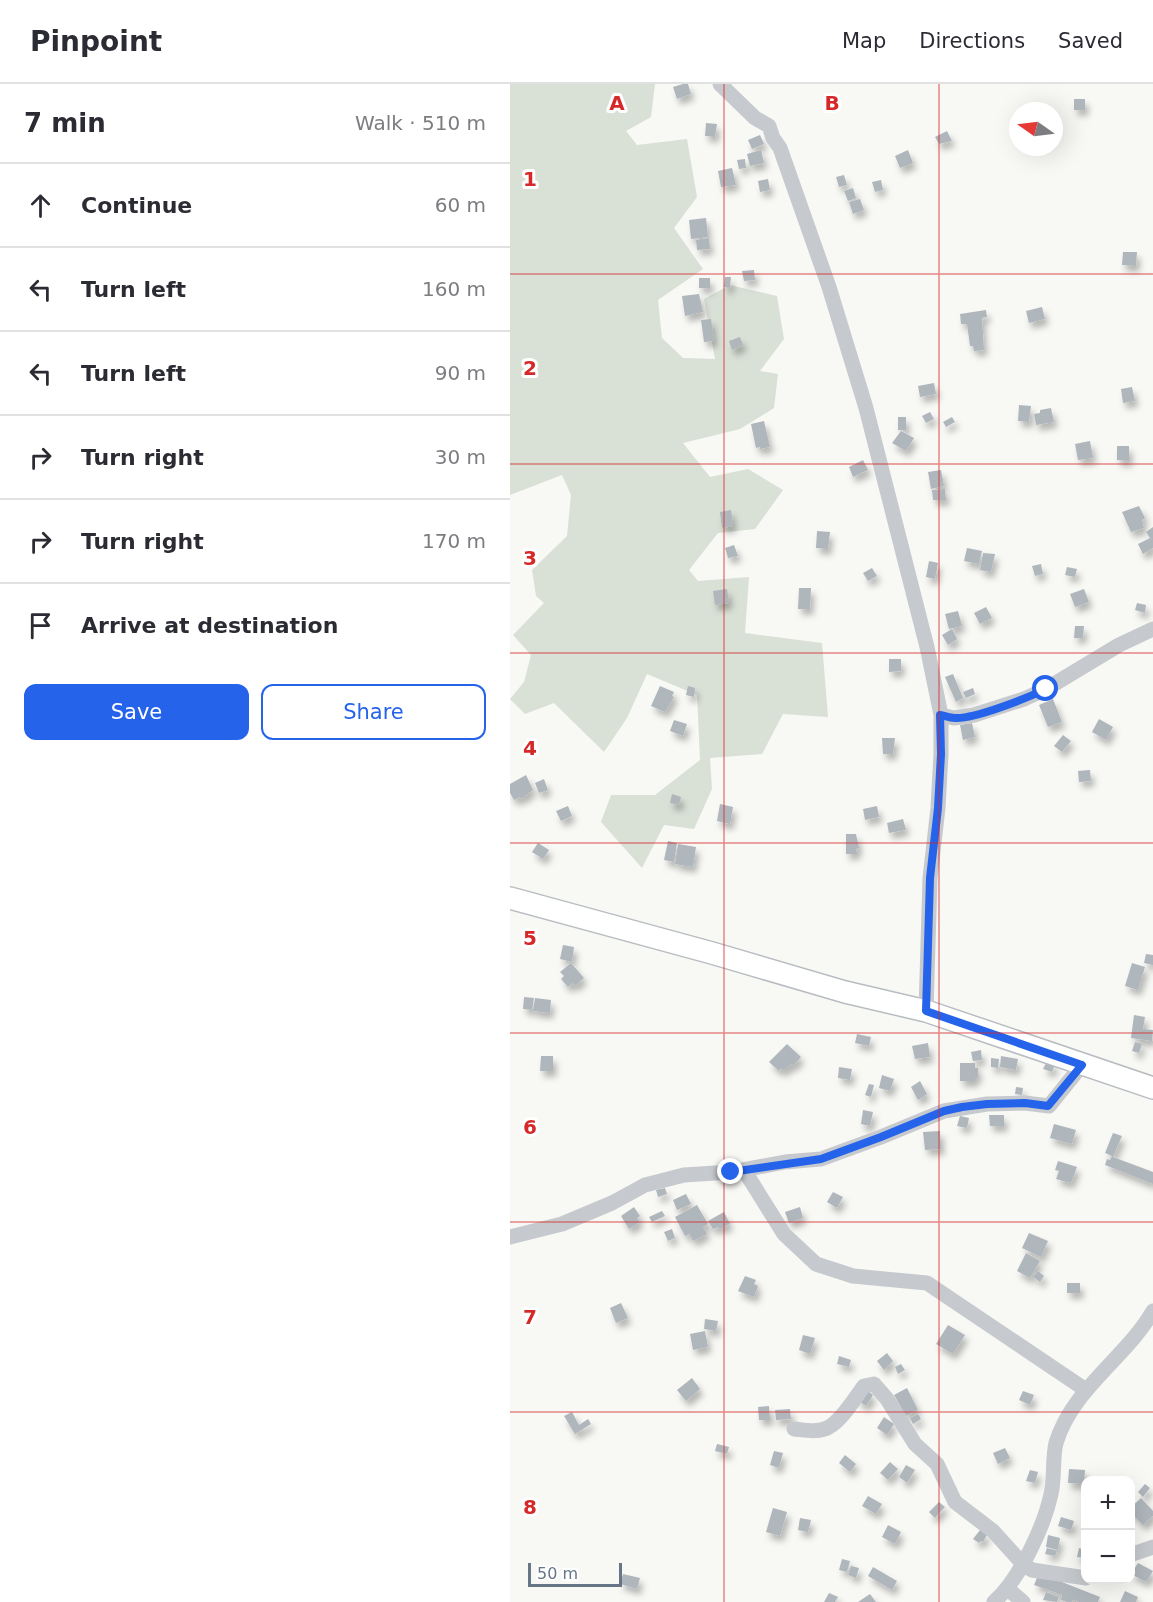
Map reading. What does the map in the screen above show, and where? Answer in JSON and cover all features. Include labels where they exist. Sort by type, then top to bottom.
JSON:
[{"type":"street","points":[[720,84],[755,118],[769,126],[780,148],[829,287],[866,408],[927,647],[940,715],[941,754],[931,869],[926,1011]]},
{"type":"street","points":[[940,715],[954,718],[1024,699],[1119,645],[1153,629]]},
{"type":"street","points":[[510,898],[845,992],[926,1011],[1153,1088]]},
{"type":"street","points":[[510,1237],[562,1224],[612,1203],[645,1185],[684,1175],[744,1170],[821,1159],[944,1111],[987,1104],[1025,1103],[1048,1106],[1082,1065]]},
{"type":"street","points":[[744,1170],[784,1234],[816,1263],[853,1276],[927,1283],[1086,1390]]},
{"type":"street","points":[[994,1602],[1008,1589],[1040,1527],[1051,1494],[1056,1444],[1070,1414],[1086,1390],[1143,1328],[1153,1311]]},
{"type":"street","points":[[794,1429],[815,1430],[830,1427],[864,1386],[874,1384],[887,1399],[915,1444],[937,1464],[956,1503],[993,1531],[1022,1563],[1032,1570],[1081,1577]]},
{"type":"street","points":[[1135,1553],[1153,1547]]},
{"type":"street","points":[[1008,1589],[1023,1602]]},
{"type":"shaded area","points":[[510,84],[655,84],[651,117],[626,131],[637,145],[687,139],[697,197],[674,228],[703,269],[658,300],[662,338],[683,358],[715,359],[704,299],[730,285],[777,296],[784,339],[760,371],[778,374],[774,408],[740,429],[683,443],[710,477],[748,469],[783,490],[755,529],[718,533],[689,570],[698,581],[749,577],[745,633],[822,643],[828,717],[783,714],[762,754],[710,758],[712,789],[694,829],[664,825],[642,868],[601,822],[611,795],[655,795],[700,760],[697,695],[647,674],[627,718],[604,752],[554,703],[525,714],[510,699],[524,682],[531,655],[513,635],[544,603],[536,596],[532,570],[567,536],[571,495],[562,475],[510,495]]},
{"type":"building","points":[[688,84],[691,94],[677,99],[673,87]]},
{"type":"building","points":[[1074,99],[1085,99],[1085,110],[1074,110]]},
{"type":"building","points":[[706,123],[717,124],[715,137],[705,136]]},
{"type":"building","points":[[947,131],[952,141],[939,144],[935,137]]},
{"type":"building","points":[[760,135],[764,144],[752,149],[748,140]]},
{"type":"building","points":[[761,150],[764,163],[750,166],[747,154]]},
{"type":"building","points":[[908,150],[913,163],[900,168],[895,156]]},
{"type":"building","points":[[745,159],[746,168],[739,169],[737,160]]},
{"type":"building","points":[[732,168],[736,185],[721,187],[718,171]]},
{"type":"building","points":[[844,175],[847,185],[839,187],[836,177]]},
{"type":"building","points":[[768,179],[770,190],[760,192],[758,181]]},
{"type":"building","points":[[881,180],[883,190],[875,192],[872,182]]},
{"type":"building","points":[[853,188],[856,198],[848,201],[844,191]]},
{"type":"building","points":[[860,199],[864,210],[853,214],[849,202]]},
{"type":"building","points":[[706,218],[708,237],[691,239],[689,220]]},
{"type":"building","points":[[709,238],[710,249],[697,250],[696,240]]},
{"type":"building","points":[[1123,252],[1137,252],[1136,266],[1122,265]]},
{"type":"building","points":[[754,270],[755,280],[744,281],[742,271]]},
{"type":"building","points":[[725,277],[731,277],[730,288],[724,287]]},
{"type":"building","points":[[699,278],[710,278],[710,288],[699,288]]},
{"type":"building","points":[[699,294],[703,312],[685,316],[682,296]]},
{"type":"building","points":[[1042,307],[1045,319],[1029,323],[1026,311]]},
{"type":"building","points":[[986,310],[987,317],[982,318],[984,350],[974,351],[973,346],[970,346],[967,324],[961,324],[960,314]]},
{"type":"building","points":[[711,319],[714,341],[704,342],[701,320]]},
{"type":"building","points":[[740,337],[743,345],[732,350],[729,341]]},
{"type":"building","points":[[934,383],[936,394],[920,397],[918,386]]},
{"type":"building","points":[[1132,387],[1135,401],[1123,403],[1121,389]]},
{"type":"building","points":[[1019,405],[1031,406],[1029,422],[1018,421]]},
{"type":"building","points":[[1051,408],[1054,422],[1036,425],[1034,414]]},
{"type":"building","points":[[930,412],[934,419],[926,423],[922,416]]},
{"type":"building","points":[[898,417],[906,417],[906,430],[898,430]]},
{"type":"building","points":[[952,417],[955,422],[946,427],[943,422]]},
{"type":"building","points":[[764,421],[770,447],[760,449],[760,447],[756,448],[751,424]]},
{"type":"building","points":[[901,431],[914,438],[906,451],[892,443]]},
{"type":"building","points":[[1090,441],[1093,458],[1078,460],[1075,444]]},
{"type":"building","points":[[1117,446],[1129,446],[1129,461],[1117,460]]},
{"type":"building","points":[[863,460],[868,470],[853,477],[849,467]]},
{"type":"building","points":[[941,470],[944,486],[931,489],[928,472]]},
{"type":"building","points":[[945,489],[946,500],[933,500],[932,490]]},
{"type":"building","points":[[1139,506],[1145,518],[1142,520],[1144,528],[1131,532],[1122,512]]},
{"type":"building","points":[[731,510],[733,526],[722,528],[720,512]]},
{"type":"building","points":[[1153,527],[1153,548],[1143,554],[1138,544],[1150,538],[1146,532]]},
{"type":"building","points":[[817,531],[830,532],[828,549],[816,548]]},
{"type":"building","points":[[734,545],[738,556],[728,558],[725,548]]},
{"type":"building","points":[[967,548],[982,551],[979,564],[964,561]]},
{"type":"building","points":[[983,553],[995,554],[991,572],[980,570]]},
{"type":"building","points":[[929,561],[938,563],[935,579],[926,577]]},
{"type":"building","points":[[1041,564],[1043,574],[1035,576],[1032,566]]},
{"type":"building","points":[[1067,567],[1077,569],[1075,577],[1065,575]]},
{"type":"building","points":[[872,568],[877,576],[868,581],[863,573]]},
{"type":"building","points":[[799,588],[811,588],[810,609],[798,609]]},
{"type":"building","points":[[727,589],[729,603],[715,605],[713,591]]},
{"type":"building","points":[[1084,589],[1089,602],[1075,607],[1070,594]]},
{"type":"building","points":[[1137,603],[1146,605],[1145,613],[1135,610]]},
{"type":"building","points":[[986,607],[992,618],[980,624],[974,613]]},
{"type":"building","points":[[958,611],[962,626],[949,629],[945,614]]},
{"type":"building","points":[[1075,626],[1084,626],[1083,638],[1074,638]]},
{"type":"building","points":[[952,629],[957,639],[948,645],[942,635]]},
{"type":"building","points":[[889,659],[901,659],[901,671],[889,672]]},
{"type":"building","points":[[953,674],[963,698],[956,702],[945,677]]},
{"type":"building","points":[[660,686],[674,692],[672,696],[674,697],[665,712],[651,706]]},
{"type":"building","points":[[688,686],[695,688],[694,697],[686,695]]},
{"type":"building","points":[[973,688],[975,694],[966,698],[963,692]]},
{"type":"building","points":[[1053,699],[1062,722],[1048,727],[1039,705]]},
{"type":"building","points":[[1099,719],[1113,727],[1106,740],[1092,732]]},
{"type":"building","points":[[674,720],[687,724],[683,736],[670,731]]},
{"type":"building","points":[[972,723],[975,737],[963,740],[960,725]]},
{"type":"building","points":[[1063,735],[1071,741],[1062,752],[1054,746]]},
{"type":"building","points":[[882,738],[895,738],[893,754],[883,754]]},
{"type":"building","points":[[1090,770],[1091,781],[1079,782],[1078,771]]},
{"type":"building","points":[[526,775],[533,790],[521,799],[520,797],[514,800],[510,793],[510,784]]},
{"type":"building","points":[[544,779],[548,790],[539,793],[535,783]]},
{"type":"building","points":[[672,794],[681,797],[679,805],[670,803]]},
{"type":"building","points":[[720,804],[733,807],[730,824],[717,821]]},
{"type":"building","points":[[568,806],[572,816],[561,821],[556,811]]},
{"type":"building","points":[[877,806],[879,817],[865,820],[863,809]]},
{"type":"building","points":[[903,819],[906,830],[889,833],[887,823]]},
{"type":"building","points":[[846,834],[856,834],[859,848],[856,849],[857,854],[846,854]]},
{"type":"building","points":[[668,841],[677,843],[674,862],[664,860]]},
{"type":"building","points":[[538,843],[549,850],[543,859],[532,852]]},
{"type":"building","points":[[678,844],[696,847],[693,867],[675,864]]},
{"type":"building","points":[[563,945],[574,947],[572,962],[560,959]]},
{"type":"building","points":[[1146,954],[1153,955],[1153,965],[1144,963]]},
{"type":"building","points":[[571,963],[584,978],[575,986],[573,983],[568,987],[561,979],[564,976],[560,972]]},
{"type":"building","points":[[1132,963],[1145,967],[1138,990],[1125,986]]},
{"type":"building","points":[[524,997],[534,998],[532,1010],[523,1009]]},
{"type":"building","points":[[535,998],[551,1000],[550,1013],[533,1011]]},
{"type":"building","points":[[1134,1015],[1145,1017],[1143,1029],[1153,1030],[1152,1041],[1131,1038]]},
{"type":"building","points":[[857,1034],[871,1037],[869,1046],[855,1043]]},
{"type":"building","points":[[1135,1042],[1142,1044],[1139,1053],[1132,1051]]},
{"type":"building","points":[[928,1043],[930,1057],[915,1059],[912,1046]]},
{"type":"building","points":[[787,1044],[801,1057],[793,1066],[791,1064],[784,1071],[781,1068],[779,1071],[769,1062]]},
{"type":"building","points":[[981,1050],[982,1060],[973,1061],[971,1052]]},
{"type":"building","points":[[541,1056],[553,1056],[553,1071],[540,1071]]},
{"type":"building","points":[[1001,1056],[1018,1059],[1016,1070],[1000,1067]]},
{"type":"building","points":[[991,1058],[999,1059],[998,1068],[991,1067]]},
{"type":"building","points":[[1047,1061],[1055,1064],[1052,1072],[1043,1069]]},
{"type":"building","points":[[960,1063],[975,1063],[975,1068],[978,1068],[978,1077],[975,1077],[975,1081],[960,1081]]},
{"type":"building","points":[[839,1067],[852,1069],[850,1080],[838,1078]]},
{"type":"building","points":[[882,1075],[894,1079],[890,1091],[879,1088]]},
{"type":"building","points":[[920,1081],[927,1094],[918,1100],[911,1087]]},
{"type":"building","points":[[869,1084],[874,1085],[871,1097],[865,1095]]},
{"type":"building","points":[[1016,1087],[1023,1088],[1022,1095],[1015,1094]]},
{"type":"building","points":[[863,1110],[873,1112],[870,1126],[861,1124]]},
{"type":"building","points":[[989,1115],[1004,1115],[1004,1126],[990,1126]]},
{"type":"building","points":[[960,1116],[969,1118],[967,1128],[957,1126]]},
{"type":"building","points":[[1054,1124],[1076,1130],[1072,1144],[1050,1138]]},
{"type":"building","points":[[940,1131],[941,1149],[925,1150],[923,1132]]},
{"type":"building","points":[[1113,1133],[1122,1136],[1113,1157],[1153,1172],[1153,1184],[1105,1165],[1107,1159],[1110,1160],[1112,1156],[1105,1153]]},
{"type":"building","points":[[1058,1161],[1077,1167],[1071,1183],[1056,1179],[1059,1171],[1055,1170]]},
{"type":"building","points":[[665,1188],[667,1194],[658,1197],[656,1190]]},
{"type":"building","points":[[833,1192],[843,1197],[837,1208],[827,1202]]},
{"type":"building","points":[[686,1194],[691,1204],[677,1210],[673,1200]]},
{"type":"building","points":[[697,1205],[708,1224],[703,1227],[707,1234],[693,1241],[689,1234],[685,1236],[675,1217]]},
{"type":"building","points":[[634,1207],[640,1216],[637,1218],[640,1222],[629,1229],[621,1216]]},
{"type":"building","points":[[800,1207],[803,1218],[789,1223],[785,1212]]},
{"type":"building","points":[[662,1211],[665,1216],[652,1222],[649,1217]]},
{"type":"building","points":[[724,1212],[730,1224],[720,1229],[718,1227],[713,1229],[708,1221]]},
{"type":"building","points":[[672,1229],[675,1238],[668,1241],[664,1232]]},
{"type":"building","points":[[1029,1233],[1048,1241],[1041,1257],[1022,1248]]},
{"type":"building","points":[[1026,1253],[1040,1261],[1030,1278],[1017,1271]]},
{"type":"building","points":[[1038,1271],[1044,1276],[1040,1282],[1033,1277]]},
{"type":"building","points":[[745,1276],[756,1280],[754,1284],[758,1286],[754,1297],[738,1291]]},
{"type":"building","points":[[1067,1283],[1080,1283],[1080,1293],[1067,1293]]},
{"type":"building","points":[[621,1303],[628,1318],[616,1323],[610,1308]]},
{"type":"building","points":[[705,1319],[718,1321],[716,1331],[704,1329]]},
{"type":"building","points":[[948,1325],[965,1335],[953,1354],[936,1344]]},
{"type":"building","points":[[705,1331],[708,1347],[693,1350],[690,1334]]},
{"type":"building","points":[[803,1335],[815,1338],[810,1354],[799,1350]]},
{"type":"building","points":[[887,1353],[893,1361],[884,1370],[877,1361]]},
{"type":"building","points":[[839,1356],[851,1360],[849,1367],[837,1364]]},
{"type":"building","points":[[901,1364],[905,1370],[898,1374],[895,1367]]},
{"type":"building","points":[[692,1378],[700,1389],[686,1401],[677,1390]]},
{"type":"building","points":[[864,1388],[873,1395],[866,1406],[856,1399]]},
{"type":"building","points":[[907,1388],[918,1410],[906,1416],[894,1395]]},
{"type":"building","points":[[1023,1391],[1034,1395],[1030,1405],[1019,1400]]},
{"type":"building","points":[[769,1406],[770,1420],[759,1420],[758,1407]]},
{"type":"building","points":[[790,1409],[791,1419],[776,1420],[775,1410]]},
{"type":"building","points":[[572,1412],[579,1425],[588,1419],[591,1424],[575,1434],[564,1416]]},
{"type":"building","points":[[918,1414],[921,1419],[913,1424],[910,1418]]},
{"type":"building","points":[[884,1417],[894,1424],[887,1435],[877,1428]]},
{"type":"building","points":[[717,1444],[729,1447],[727,1454],[715,1451]]},
{"type":"building","points":[[1005,1448],[1010,1458],[998,1464],[993,1453]]},
{"type":"building","points":[[774,1451],[783,1453],[779,1468],[770,1465]]},
{"type":"building","points":[[845,1455],[856,1464],[850,1472],[839,1463]]},
{"type":"building","points":[[890,1462],[898,1469],[888,1480],[880,1473]]},
{"type":"building","points":[[906,1465],[915,1470],[907,1483],[899,1477]]},
{"type":"building","points":[[1069,1469],[1085,1470],[1085,1476],[1081,1476],[1081,1484],[1068,1483]]},
{"type":"building","points":[[1030,1470],[1038,1472],[1035,1483],[1026,1481]]},
{"type":"building","points":[[1145,1484],[1150,1488],[1143,1497],[1138,1492]]},
{"type":"building","points":[[868,1496],[882,1504],[876,1514],[862,1506]]},
{"type":"building","points":[[1141,1498],[1153,1511],[1153,1516],[1143,1525],[1135,1517],[1135,1503]]},
{"type":"building","points":[[939,1502],[945,1507],[935,1518],[929,1512]]},
{"type":"building","points":[[773,1508],[787,1512],[780,1536],[766,1532]]},
{"type":"building","points":[[1061,1517],[1074,1521],[1071,1530],[1058,1526]]},
{"type":"building","points":[[800,1518],[811,1520],[808,1532],[798,1530]]},
{"type":"building","points":[[888,1525],[901,1532],[895,1544],[882,1537]]},
{"type":"building","points":[[980,1530],[987,1535],[983,1542],[979,1543],[973,1539]]},
{"type":"building","points":[[1048,1535],[1060,1538],[1058,1550],[1046,1547]]},
{"type":"building","points":[[1047,1548],[1057,1551],[1055,1556],[1045,1554]]},
{"type":"building","points":[[1079,1548],[1081,1549],[1081,1557],[1077,1557]]},
{"type":"building","points":[[842,1559],[850,1561],[847,1572],[839,1570]]},
{"type":"building","points":[[1138,1563],[1153,1571],[1146,1582],[1135,1576],[1135,1568]]},
{"type":"building","points":[[851,1566],[859,1568],[856,1578],[848,1575]]},
{"type":"building","points":[[873,1567],[897,1581],[892,1590],[868,1576]]},
{"type":"building","points":[[1039,1573],[1100,1597],[1098,1602],[1061,1600],[1062,1595],[1034,1585]]},
{"type":"building","points":[[623,1574],[640,1578],[637,1589],[620,1584]]},
{"type":"building","points":[[1125,1591],[1138,1597],[1136,1602],[1120,1602]]},
{"type":"building","points":[[1046,1592],[1059,1597],[1057,1602],[1043,1600]]},
{"type":"building","points":[[829,1593],[838,1597],[835,1602],[824,1602]]},
{"type":"building","points":[[870,1594],[876,1602],[858,1602]]},
{"type":"route","points":[[731,1172],[785,1162],[821,1159],[944,1111],[962,1107],[1025,1103],[1048,1106],[1082,1065],[926,1011],[930,878],[941,754],[940,715],[954,718],[974,715],[1024,699],[1046,689]]}]
